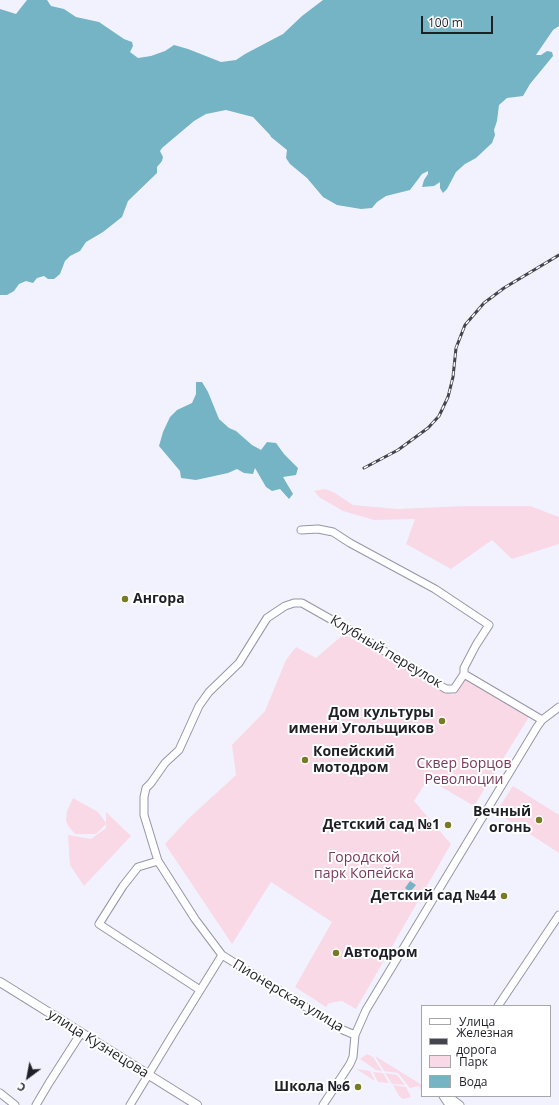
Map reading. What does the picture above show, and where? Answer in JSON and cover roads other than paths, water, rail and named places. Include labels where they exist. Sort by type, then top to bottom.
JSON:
[{"type":"main road","name":"улица Кузнецова","points":[[0,982],[197,1105]]},
{"type":"street","name":"Клубный переулок","points":[[158,861],[144,815],[144,797],[146,788],[165,763],[179,750],[199,706],[208,692],[239,663],[267,618],[285,606],[294,603],[302,603],[446,689],[454,689],[464,674],[464,668],[476,645],[489,625],[435,589],[350,543],[333,532],[318,529],[301,530]]},
{"type":"street","points":[[464,674],[542,720]]},
{"type":"street","points":[[323,1105],[350,1064],[354,1052],[355,1035],[366,1010],[485,811],[542,720],[559,707]]},
{"type":"street","points":[[130,1105],[222,955],[195,919],[158,861],[138,867],[123,886],[99,924],[200,990]]},
{"type":"street","points":[[499,1005],[559,915]]},
{"type":"street","name":"Пионерская улица","points":[[222,955],[343,1030],[355,1035]]},
{"type":"street","points":[[36,1105],[48,1083],[81,1033]]},
{"type":"street","points":[[0,1093],[15,1105]]},
{"type":"street","points":[[444,1097],[446,1102],[451,1105]]},
{"type":"street","points":[[449,1097],[460,1105]]},
{"type":"water","points":[[27,0],[47,0],[51,6],[64,9],[76,17],[99,22],[124,39],[132,42],[133,46],[130,52],[138,58],[151,56],[165,51],[174,45],[221,62],[236,60],[283,34],[302,16],[323,0],[559,0],[559,26],[553,30],[536,55],[541,55],[547,51],[552,52],[553,56],[530,84],[523,96],[507,98],[499,105],[494,130],[495,135],[492,143],[476,158],[465,164],[456,172],[447,189],[443,193],[440,188],[440,182],[434,186],[422,187],[428,171],[422,174],[410,190],[386,196],[377,202],[372,208],[361,209],[337,205],[323,197],[307,178],[290,164],[286,158],[287,150],[271,137],[253,117],[226,110],[206,114],[194,121],[162,148],[160,151],[163,157],[162,161],[157,167],[157,173],[128,201],[122,217],[103,232],[86,242],[80,251],[70,256],[65,261],[60,274],[54,279],[48,279],[44,276],[37,278],[33,283],[26,281],[19,284],[14,291],[7,295],[0,295],[0,9],[16,14]]},
{"type":"water","points":[[196,382],[202,382],[208,392],[219,419],[229,428],[236,431],[252,445],[261,450],[267,442],[276,443],[284,454],[298,468],[296,475],[283,477],[293,494],[289,499],[280,489],[272,491],[266,487],[255,468],[253,474],[244,473],[237,469],[228,473],[196,480],[181,478],[180,471],[159,446],[163,432],[170,417],[177,410],[192,403],[196,394]]},
{"type":"water","points":[[410,881],[416,885],[410,892],[405,888]]},
{"type":"railway","points":[[364,468],[398,450],[428,428],[439,416],[448,397],[453,377],[456,348],[465,325],[484,303],[504,288],[559,255]]},
{"type":"place","name":"Ангора","points":[[125,599]]},
{"type":"place","name":"Дом культуры имени Угольщиков","points":[[442,721]]},
{"type":"place","name":"Копейский мотодром","points":[[305,760]]},
{"type":"place","name":"Вечный огонь","points":[[539,820]]},
{"type":"place","name":"Детский сад №1","points":[[448,825]]},
{"type":"place","name":"Детский сад №44","points":[[504,896]]},
{"type":"place","name":"Автодром","points":[[336,953]]},
{"type":"place","name":"Школа №6","points":[[358,1087]]},
{"type":"park label","name":"Сквер Борцов Революции","points":[[464,772]]},
{"type":"park label","name":"Городской парк Копейска","points":[[364,866]]}]
